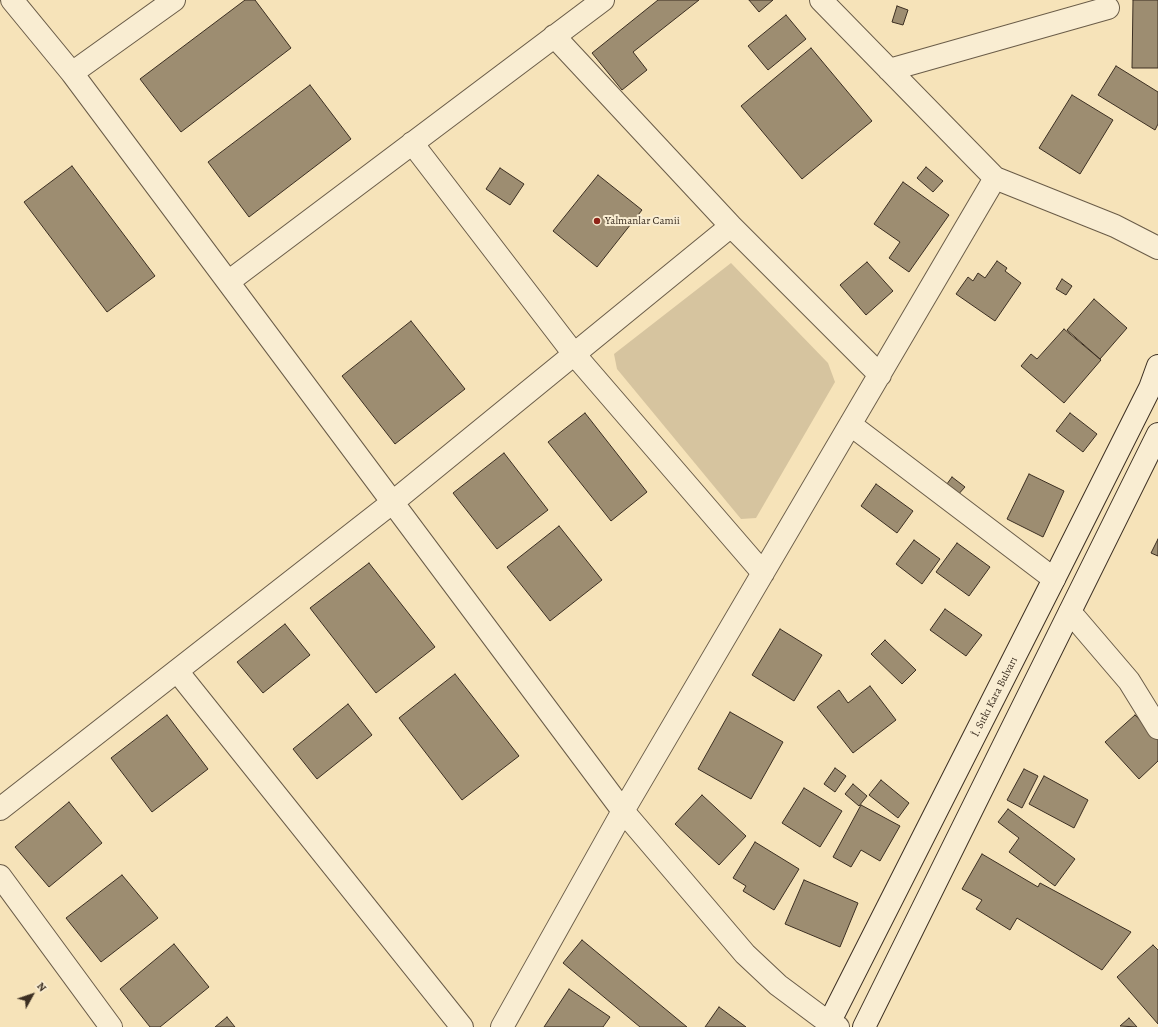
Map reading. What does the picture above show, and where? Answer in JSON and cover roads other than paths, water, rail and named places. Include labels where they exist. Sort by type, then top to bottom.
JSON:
[{"type":"street","points":[[12,0],[72,74],[623,811],[745,954],[778,985],[832,1026]]},
{"type":"street","points":[[72,74],[174,0]]},
{"type":"street","points":[[228,282],[603,0]]},
{"type":"street","points":[[821,0],[995,178],[1115,226],[1158,248]]},
{"type":"street","points":[[889,70],[1108,8]]},
{"type":"street","points":[[554,36],[732,226],[880,375]]},
{"type":"street","points":[[412,143],[574,354],[763,572]]},
{"type":"street","points":[[502,1027],[623,811],[995,178]]},
{"type":"street","points":[[0,809],[392,502],[732,226]]},
{"type":"street","name":"İ. Sıtkı Kara Bulvarı","points":[[832,1026],[1150,388],[1158,366]]},
{"type":"street","points":[[851,425],[1054,579]]},
{"type":"street","points":[[864,1027],[1158,434]]},
{"type":"street","points":[[1070,612],[1129,681],[1158,728]]},
{"type":"street","points":[[177,671],[462,1027]]},
{"type":"street","points":[[0,876],[112,1027]]},
{"type":"place","name":"Yalmanlar Camii","points":[[597,221]]}]
